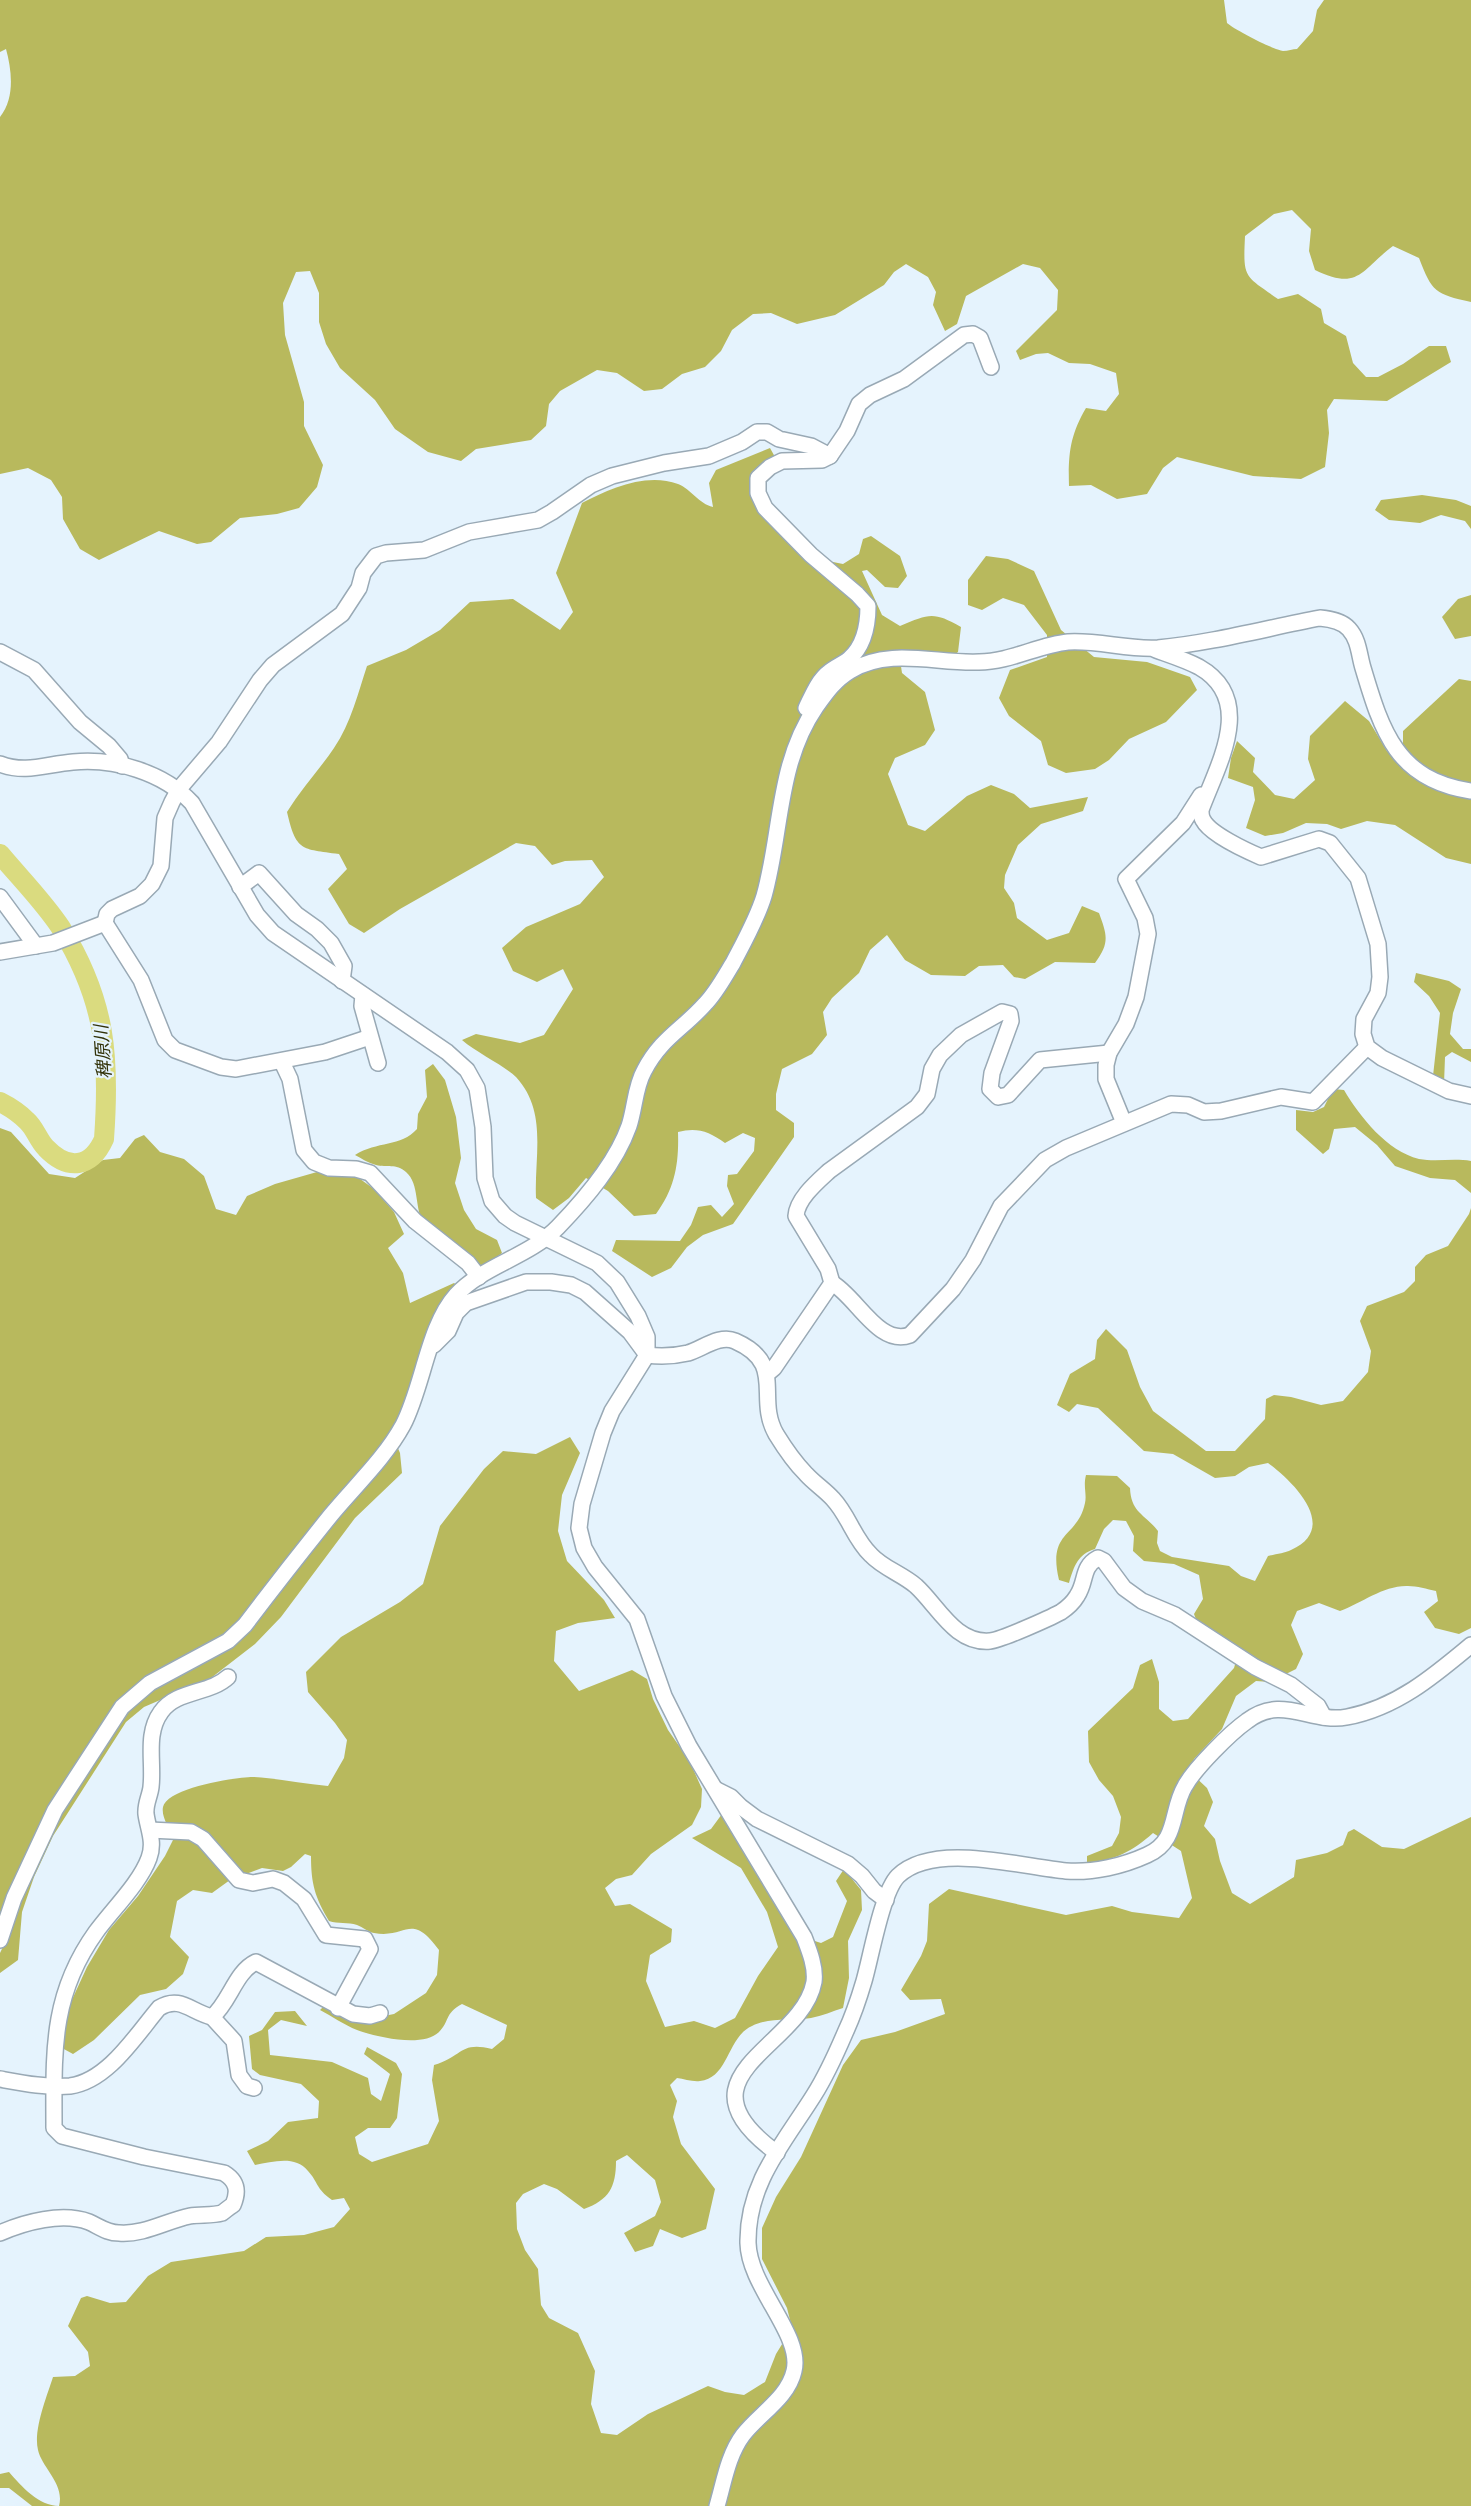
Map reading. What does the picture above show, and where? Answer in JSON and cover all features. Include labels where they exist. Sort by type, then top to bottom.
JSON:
[{"type":"street","points":[[807,720],[805,710],[815,689],[827,673],[859,649],[868,624],[868,606],[811,555],[765,508],[758,493],[758,478],[770,467],[782,461],[822,460],[830,456],[840,444],[859,404],[870,395],[904,379],[964,335],[973,334],[980,338],[991,367]]},
{"type":"street","points":[[370,1037],[325,1052],[236,1070],[176,1050],[165,1040],[141,980],[105,923],[107,914],[112,909],[140,896],[152,884],[161,866],[165,818],[173,785],[219,742],[260,680],[273,665],[342,614],[359,588],[363,573],[376,556],[424,550],[469,532],[538,520],[591,485],[612,476],[664,463],[710,456],[742,442],[757,432],[767,432],[779,439],[811,446],[830,456]]},
{"type":"street","points":[[0,1940],[14,1898],[55,1810],[122,1707],[150,1683],[228,1641],[245,1625],[331,1515],[380,1458],[403,1426],[447,1308],[457,1294],[479,1277],[534,1248],[593,1186],[618,1152],[632,1115],[642,1074],[672,1033],[706,1003],[733,963],[752,926],[764,896],[790,761],[807,720],[835,681],[854,669],[874,661],[891,658],[979,662],[1002,660],[1069,642],[1153,648],[1182,645],[1320,618],[1333,619],[1348,627],[1356,639],[1385,734],[1403,757],[1428,779],[1446,787],[1471,790]]},
{"type":"street","points":[[1153,648],[1200,667],[1216,680],[1224,693],[1230,712],[1225,751],[1201,810],[1203,820],[1214,831],[1246,851],[1261,857],[1319,839],[1330,843],[1358,878],[1378,944],[1380,977],[1378,993],[1364,1019],[1363,1034],[1367,1047],[1382,1058],[1449,1091],[1471,1096]]},
{"type":"street","points":[[0,652],[34,670],[48,682],[66,707],[109,746],[120,759],[122,766]]},
{"type":"street","points":[[0,764],[30,770],[72,762],[96,762],[122,766],[173,785],[192,802],[257,915],[273,933],[447,1052],[466,1070],[477,1088],[483,1127],[485,1178],[492,1201],[510,1219],[597,1263],[617,1282],[647,1337],[647,1356],[612,1412],[603,1433],[582,1504],[579,1528],[584,1548],[595,1567],[637,1619],[664,1696],[689,1746],[804,1937],[812,1959],[814,1982],[805,2002],[790,2023],[747,2066],[738,2083],[736,2102],[747,2125],[762,2142],[777,2153]]},
{"type":"street","points":[[1124,1123],[1106,1079],[1106,1065],[1108,1053],[1126,1024],[1136,997],[1148,933],[1144,918],[1126,879],[1183,823],[1198,797],[1208,790]]},
{"type":"street","points":[[240,887],[259,873],[296,914],[317,929],[331,943],[344,966],[342,981]]},
{"type":"street","points":[[0,897],[36,946]]},
{"type":"street","points":[[0,952],[53,943],[105,923]]},
{"type":"street","points":[[363,995],[362,1006],[378,1063]]},
{"type":"street","points":[[1108,1053],[1040,1060],[1032,1066],[1008,1095],[998,1097],[990,1089],[991,1081],[1011,1021],[1010,1014],[1002,1012],[961,1035],[940,1055],[932,1070],[927,1094],[917,1107],[829,1171],[796,1209],[796,1216],[828,1269],[832,1283],[840,1287],[876,1326],[891,1335],[903,1337],[910,1335],[953,1289],[973,1260],[1001,1206],[1046,1160],[1066,1148],[1171,1104],[1188,1105],[1204,1112],[1221,1111],[1281,1097],[1313,1102],[1367,1047]]},
{"type":"street","points":[[282,1062],[290,1079],[304,1150],[314,1162],[329,1167],[356,1169],[370,1173],[415,1221],[468,1263],[479,1277]]},
{"type":"street","points":[[432,1347],[448,1331],[456,1313],[466,1303],[526,1282],[551,1282],[571,1285],[585,1292],[630,1332],[647,1356]]},
{"type":"street","points":[[768,1373],[774,1368],[832,1283]]},
{"type":"street","points":[[647,1356],[688,1353],[718,1340],[732,1339],[749,1348],[760,1359],[768,1373],[768,1413],[776,1432],[804,1472],[843,1511],[856,1538],[871,1556],[915,1585],[942,1617],[963,1635],[991,1641],[1064,1611],[1081,1589],[1084,1571],[1089,1563],[1098,1558],[1104,1561],[1124,1588],[1143,1601],[1175,1615],[1255,1667],[1291,1685],[1318,1706],[1324,1717]]},
{"type":"street","points":[[717,2506],[728,2465],[740,2439],[789,2385],[795,2369],[795,2351],[753,2270],[748,2246],[750,2209],[759,2181],[817,2090],[846,2032],[864,1981],[886,1900],[898,1875],[920,1863],[935,1859],[1015,1863],[1067,1871],[1092,1871],[1132,1861],[1152,1853],[1171,1833],[1174,1814],[1185,1785],[1210,1755],[1246,1721],[1263,1711],[1284,1708],[1324,1717],[1344,1718],[1393,1701],[1417,1689],[1471,1645]]},
{"type":"street","points":[[0,2233],[34,2222],[76,2219],[106,2231],[121,2234],[152,2229],[190,2216],[221,2213],[233,2205],[234,2179],[224,2173],[144,2157],[62,2136],[54,2128],[53,2058],[56,2028],[65,1991],[80,1956],[140,1874],[149,1858],[152,1840],[146,1812],[152,1784],[151,1740],[155,1720],[170,1702],[221,1683],[228,1677]]},
{"type":"street","points":[[716,1789],[731,1797],[757,1819],[848,1864],[886,1900]]},
{"type":"street","points":[[150,1830],[191,1832],[203,1839],[239,1880],[253,1884],[273,1879],[284,1883],[304,1899],[326,1935],[365,1939],[370,1949],[339,2008]]},
{"type":"street","points":[[212,2017],[221,2009],[247,1966],[256,1962],[353,2014],[370,2016],[380,2013]]},
{"type":"street","points":[[0,2079],[54,2086],[70,2086],[91,2079],[111,2063],[159,2008],[168,2002],[181,2003],[212,2017],[234,2041],[240,2075],[247,2086],[254,2088]]},
{"type":"shaded area","points":[[0,0],[1224,0],[1227,23],[1283,51],[1297,49],[1313,31],[1317,10],[1324,0],[1471,0],[1471,302],[1450,297],[1436,290],[1419,258],[1393,246],[1365,270],[1350,278],[1341,279],[1315,270],[1309,251],[1311,229],[1292,210],[1274,214],[1245,236],[1245,261],[1248,275],[1278,299],[1298,294],[1321,309],[1324,323],[1346,336],[1353,363],[1366,377],[1378,377],[1403,364],[1429,346],[1446,346],[1451,362],[1387,401],[1334,399],[1327,410],[1329,433],[1325,467],[1301,479],[1253,476],[1177,457],[1163,468],[1147,494],[1117,499],[1091,485],[1069,486],[1071,446],[1076,427],[1086,408],[1106,411],[1119,394],[1116,373],[1090,364],[1069,363],[1048,353],[1036,354],[1020,360],[1016,351],[1057,310],[1058,290],[1040,268],[1023,264],[966,296],[957,324],[945,331],[933,305],[936,292],[928,277],[906,264],[894,272],[884,285],[835,315],[797,324],[771,313],[753,314],[732,330],[721,351],[705,367],[682,374],[662,389],[644,391],[617,373],[597,370],[560,391],[549,404],[546,426],[531,440],[476,449],[461,461],[428,452],[395,429],[375,400],[340,368],[326,344],[319,322],[319,293],[310,271],[296,272],[283,303],[285,335],[304,402],[304,426],[323,465],[317,487],[299,508],[277,514],[240,518],[211,542],[197,544],[159,531],[99,560],[80,549],[63,519],[62,497],[51,480],[28,468],[0,474],[0,117],[8,101],[11,84],[6,49],[0,52]]},
{"type":"shaded area","points":[[770,448],[775,457],[753,489],[828,561],[843,564],[859,554],[863,539],[871,536],[900,556],[907,576],[898,588],[885,587],[867,570],[862,571],[882,615],[900,626],[925,617],[937,616],[961,627],[958,652],[954,655],[906,650],[899,653],[902,673],[925,692],[935,730],[925,745],[895,758],[888,774],[908,825],[925,831],[967,796],[991,785],[1014,794],[1030,808],[1088,797],[1083,811],[1041,824],[1018,845],[1005,875],[1004,888],[1014,903],[1017,918],[1047,940],[1069,933],[1082,906],[1099,913],[1106,939],[1103,950],[1095,963],[1055,962],[1025,979],[1014,977],[1003,965],[979,966],[965,976],[931,975],[905,960],[887,935],[870,950],[859,973],[832,998],[823,1012],[827,1035],[812,1054],[782,1069],[776,1094],[776,1110],[794,1123],[794,1137],[733,1224],[703,1235],[687,1247],[671,1268],[652,1277],[612,1251],[616,1240],[680,1241],[691,1225],[698,1207],[711,1205],[722,1217],[734,1204],[727,1186],[728,1175],[737,1174],[754,1151],[755,1138],[743,1133],[725,1143],[702,1131],[678,1132],[678,1155],[672,1185],[656,1214],[634,1216],[608,1191],[586,1178],[569,1198],[553,1210],[536,1198],[536,1120],[526,1091],[511,1073],[462,1040],[476,1034],[520,1043],[544,1035],[573,989],[563,969],[537,982],[513,971],[502,948],[526,927],[580,904],[604,877],[592,860],[565,861],[552,865],[535,846],[516,843],[400,909],[364,933],[349,924],[328,889],[347,869],[339,854],[316,851],[302,846],[297,841],[287,812],[340,738],[354,708],[367,666],[406,650],[440,630],[470,602],[513,599],[560,630],[573,612],[556,573],[582,503],[628,484],[653,480],[678,484],[703,503],[713,507],[709,483],[716,470]]},
{"type":"shaded area","points":[[1422,495],[1456,500],[1471,506],[1471,529],[1465,521],[1441,515],[1420,523],[1389,520],[1375,510],[1381,500]]},
{"type":"shaded area","points":[[986,556],[1008,559],[1034,571],[1061,630],[1094,657],[1147,662],[1190,677],[1197,690],[1166,722],[1129,739],[1109,760],[1095,769],[1066,773],[1048,765],[1041,741],[1009,716],[999,698],[1010,670],[1047,657],[1047,635],[1024,605],[1003,598],[982,610],[968,605],[968,580]]},
{"type":"shaded area","points":[[1471,595],[1471,636],[1455,639],[1442,617],[1458,599]]},
{"type":"shaded area","points":[[1459,679],[1471,681],[1471,864],[1446,858],[1395,825],[1367,821],[1341,829],[1327,824],[1306,823],[1283,833],[1265,836],[1246,828],[1255,800],[1253,787],[1228,778],[1231,758],[1237,741],[1255,758],[1253,772],[1275,795],[1294,799],[1315,780],[1308,759],[1310,736],[1345,701],[1369,721],[1387,751],[1403,748],[1403,731]]},
{"type":"shaded area","points":[[1416,973],[1449,981],[1461,989],[1453,1013],[1450,1034],[1463,1049],[1471,1049],[1471,1062],[1452,1052],[1445,1057],[1444,1084],[1433,1076],[1440,1013],[1429,996],[1414,982]]},
{"type":"shaded area","points":[[433,1064],[445,1080],[456,1117],[461,1158],[455,1183],[464,1210],[476,1229],[497,1240],[502,1253],[484,1267],[444,1243],[424,1224],[413,1183],[406,1172],[395,1167],[373,1164],[355,1155],[404,1139],[417,1129],[418,1114],[427,1097],[425,1070]]},
{"type":"shaded area","points":[[1333,1089],[1344,1090],[1366,1122],[1385,1141],[1407,1155],[1425,1160],[1471,1161],[1471,1193],[1455,1180],[1430,1178],[1395,1166],[1377,1145],[1355,1127],[1334,1129],[1329,1149],[1323,1154],[1296,1130],[1296,1110],[1313,1112],[1324,1107]]},
{"type":"shaded area","points":[[0,1128],[11,1132],[49,1174],[75,1178],[103,1160],[120,1158],[135,1139],[144,1135],[160,1152],[184,1159],[204,1176],[216,1209],[236,1215],[247,1196],[275,1184],[317,1172],[356,1176],[374,1189],[394,1212],[404,1234],[388,1248],[403,1273],[410,1303],[454,1283],[459,1287],[408,1402],[391,1432],[400,1453],[402,1473],[355,1518],[281,1617],[255,1644],[211,1678],[144,1707],[126,1722],[53,1836],[34,1877],[22,1912],[18,1960],[0,1973],[0,1953],[12,1928],[0,1925]]},
{"type":"shaded area","points":[[1471,1208],[1471,1628],[1459,1634],[1435,1628],[1424,1612],[1438,1601],[1436,1591],[1411,1586],[1390,1588],[1340,1611],[1319,1603],[1297,1611],[1291,1625],[1303,1654],[1296,1669],[1270,1682],[1256,1681],[1236,1696],[1222,1729],[1194,1759],[1190,1772],[1207,1788],[1213,1802],[1204,1826],[1215,1839],[1220,1861],[1232,1893],[1250,1904],[1294,1877],[1296,1860],[1327,1853],[1343,1845],[1348,1832],[1354,1829],[1382,1847],[1404,1849],[1471,1817],[1471,2506],[59,2506],[59,2490],[40,2457],[37,2433],[53,2377],[75,2376],[90,2366],[88,2352],[68,2326],[81,2298],[87,2296],[110,2303],[126,2302],[148,2276],[171,2262],[244,2251],[266,2237],[304,2235],[334,2227],[350,2209],[344,2198],[332,2200],[327,2196],[308,2171],[297,2163],[276,2161],[255,2165],[247,2151],[268,2141],[288,2122],[318,2118],[319,2101],[301,2084],[260,2075],[252,2069],[249,2036],[262,2030],[275,2012],[295,2011],[307,2026],[281,2020],[268,2030],[270,2055],[332,2062],[368,2078],[371,2094],[381,2101],[390,2074],[364,2054],[367,2047],[396,2063],[402,2074],[397,2118],[390,2128],[368,2128],[355,2137],[359,2154],[372,2162],[428,2144],[439,2121],[432,2080],[434,2065],[467,2048],[492,2049],[504,2039],[507,2025],[462,2004],[452,2011],[439,2032],[432,2037],[411,2040],[376,2036],[357,2030],[320,2010],[325,2005],[369,2019],[394,2014],[426,1993],[437,1975],[439,1950],[429,1938],[415,1929],[385,1934],[374,1933],[357,1925],[329,1921],[315,1890],[311,1856],[305,1854],[283,1871],[262,1868],[230,1880],[212,1893],[193,1890],[177,1901],[170,1937],[189,1957],[183,1974],[166,1989],[140,1995],[94,2040],[73,2054],[62,2048],[70,2004],[87,1967],[109,1930],[138,1896],[165,1856],[174,1838],[163,1815],[163,1807],[167,1800],[188,1789],[218,1781],[253,1777],[328,1786],[344,1758],[347,1740],[308,1692],[306,1672],[341,1637],[400,1602],[423,1584],[440,1526],[484,1469],[503,1451],[536,1454],[570,1437],[580,1453],[562,1495],[558,1531],[567,1561],[604,1600],[615,1618],[578,1623],[556,1631],[554,1661],[579,1691],[632,1670],[647,1679],[653,1699],[668,1730],[689,1760],[702,1789],[701,1807],[692,1825],[651,1854],[632,1875],[616,1879],[605,1888],[615,1906],[630,1904],[672,1929],[671,1942],[650,1955],[646,1981],[665,2027],[694,2021],[715,2028],[735,2018],[758,1976],[778,1947],[767,1912],[741,1868],[692,1838],[711,1829],[722,1814],[774,1903],[796,1935],[821,1943],[833,1937],[847,1901],[836,1881],[844,1869],[861,1890],[862,1910],[848,1941],[849,1978],[843,2008],[811,2018],[774,2020],[752,2026],[737,2039],[717,2073],[710,2078],[697,2081],[677,2078],[670,2085],[677,2101],[673,2117],[681,2144],[715,2189],[706,2229],[682,2238],[660,2229],[653,2246],[635,2252],[624,2233],[655,2216],[661,2202],[655,2180],[627,2155],[616,2161],[615,2178],[605,2197],[584,2209],[557,2189],[544,2184],[523,2194],[516,2203],[517,2229],[525,2250],[538,2269],[541,2305],[549,2318],[578,2333],[595,2371],[591,2404],[601,2433],[617,2435],[648,2414],[708,2386],[744,2395],[765,2382],[776,2354],[792,2328],[787,2308],[762,2259],[762,2228],[776,2197],[801,2157],[843,2065],[861,2040],[895,2032],[945,2014],[941,1999],[910,2000],[901,1990],[927,1941],[929,1904],[949,1889],[1066,1915],[1112,1906],[1132,1912],[1179,1918],[1192,1898],[1181,1851],[1153,1833],[1123,1854],[1087,1863],[1087,1856],[1112,1846],[1119,1833],[1121,1817],[1113,1796],[1099,1780],[1089,1762],[1088,1731],[1133,1688],[1140,1665],[1152,1659],[1159,1682],[1159,1709],[1173,1721],[1188,1719],[1234,1668],[1239,1651],[1211,1629],[1197,1622],[1194,1614],[1203,1599],[1199,1575],[1174,1564],[1144,1561],[1133,1551],[1134,1536],[1126,1521],[1113,1520],[1104,1529],[1095,1549],[1081,1557],[1069,1583],[1059,1580],[1056,1564],[1057,1552],[1060,1543],[1081,1514],[1085,1500],[1086,1475],[1117,1476],[1130,1488],[1136,1508],[1158,1531],[1157,1543],[1160,1551],[1172,1557],[1229,1566],[1241,1576],[1255,1581],[1268,1556],[1289,1551],[1305,1541],[1312,1530],[1312,1518],[1308,1505],[1300,1493],[1268,1463],[1249,1467],[1235,1476],[1215,1478],[1173,1454],[1144,1451],[1098,1408],[1077,1404],[1069,1412],[1057,1405],[1070,1374],[1095,1359],[1097,1340],[1106,1329],[1127,1350],[1140,1387],[1153,1411],[1206,1451],[1235,1451],[1265,1419],[1266,1399],[1274,1395],[1321,1405],[1343,1401],[1368,1372],[1371,1351],[1360,1321],[1367,1306],[1404,1292],[1415,1281],[1415,1267],[1426,1255],[1448,1246]]},
{"type":"shaded area","points":[[9,2472],[38,2499],[44,2503],[59,2506],[32,2506],[9,2488],[0,2488],[0,2474]]},
{"type":"waterway","name":"稗原川","points":[[0,854],[40,899],[61,928],[88,980],[102,1030],[105,1055],[104,1139],[93,1156],[86,1161],[71,1163],[54,1155],[46,1148],[24,1118],[0,1102]]}]
